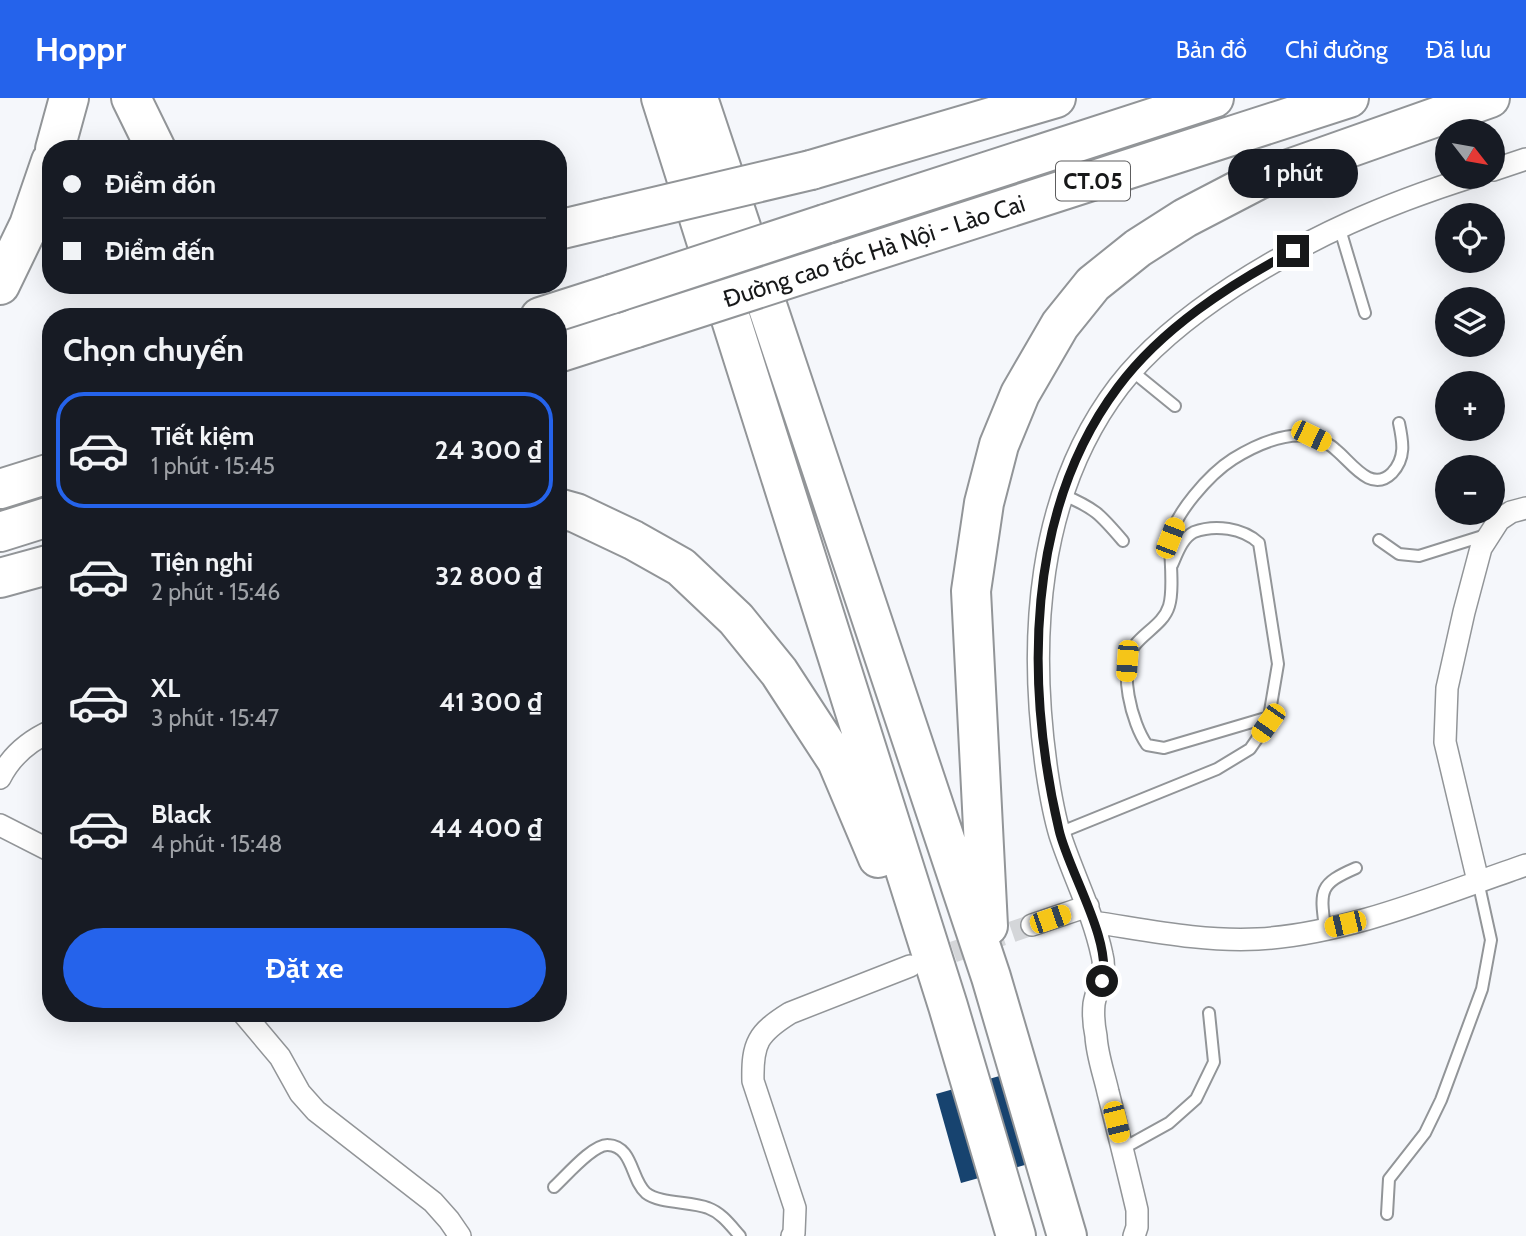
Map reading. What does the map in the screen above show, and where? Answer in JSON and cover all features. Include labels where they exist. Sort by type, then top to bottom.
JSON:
[{"type":"highway","points":[[57,140],[69,98]]},
{"type":"highway","points":[[131,98],[152,140]]},
{"type":"highway","points":[[661,98],[948,1006],[1016,1236]]},
{"type":"highway","points":[[698,98],[991,977],[1067,1236]]},
{"type":"highway","points":[[567,228],[811,170],[1056,98]]},
{"type":"highway","name":"Đường cao tốc Hà Nội - Lào Cai","points":[[567,308],[1214,98]]},
{"type":"highway","name":"Đường cao tốc Hà Nội - Lào Cai","points":[[567,350],[1349,98]]},
{"type":"highway","points":[[991,977],[971,592],[984,503],[999,445],[1020,394],[1060,325],[1093,284],[1138,248],[1185,218],[1258,180],[1490,98]]},
{"type":"highway","points":[[0,285],[29,225],[42,187]]},
{"type":"highway","points":[[0,489],[42,476]]},
{"type":"highway","points":[[567,510],[633,540],[681,567],[736,620],[779,672],[838,761],[920,960],[948,1006]]},
{"type":"highway","points":[[0,532],[42,519]]},
{"type":"highway","points":[[0,578],[42,566]]},
{"type":"street","points":[[1505,166],[1526,159]]},
{"type":"street","points":[[1134,1236],[1138,1227],[1137,1210],[1096,1041],[1094,1005],[1105,970],[1090,914],[1059,833],[1047,771],[1039,688],[1040,617],[1047,551],[1061,494],[1085,439],[1118,387],[1156,345],[1207,304],[1270,263],[1339,226],[1435,189]]},
{"type":"street","points":[[1478,881],[1445,742],[1447,688],[1481,548],[1499,520],[1511,512],[1526,508]]},
{"type":"street","points":[[0,778],[13,758],[33,739],[42,735]]},
{"type":"street","points":[[0,825],[42,846]]},
{"type":"street","points":[[1032,925],[1090,914],[1210,939],[1259,939],[1365,919],[1526,865]]},
{"type":"street","points":[[794,1235],[795,1208],[753,1081],[752,1059],[757,1042],[774,1023],[790,1013],[910,966]]},
{"type":"street","points":[[251,1022],[280,1057],[300,1093],[316,1111],[433,1202],[460,1236]]},
{"type":"lane","points":[[1339,226],[1365,313]]},
{"type":"lane","points":[[1132,371],[1175,407]]},
{"type":"lane","points":[[1269,717],[1164,748],[1147,745],[1139,733],[1126,678],[1127,661],[1133,648],[1158,623],[1169,606],[1170,538],[1177,521],[1212,476],[1233,459],[1267,443],[1293,436],[1311,436],[1335,448],[1357,471],[1372,480],[1387,478],[1396,468],[1404,448],[1399,423]]},
{"type":"lane","points":[[1061,494],[1098,512],[1124,541]]},
{"type":"lane","points":[[1059,833],[1217,769],[1250,748],[1268,723],[1278,664],[1259,543],[1248,533],[1233,529],[1193,533],[1182,543],[1171,568]]},
{"type":"lane","points":[[1379,540],[1399,554],[1419,556],[1489,534]]},
{"type":"lane","points":[[1325,928],[1322,904],[1324,888],[1333,878],[1356,868]]},
{"type":"lane","points":[[1387,1214],[1389,1179],[1425,1133],[1441,1100],[1482,989],[1491,940],[1478,881]]},
{"type":"lane","points":[[1122,1149],[1169,1123],[1196,1098],[1214,1062],[1209,1013]]},
{"type":"lane","points":[[554,1187],[597,1146],[608,1145],[619,1148],[625,1154],[646,1192],[659,1199],[710,1208],[740,1236]]},
{"type":"building","points":[[1035,1066],[1060,1155],[961,1183],[936,1094]]},
{"type":"tunnel","points":[[924,962],[1032,925]]},
{"type":"route","points":[[1102,981],[1105,970],[1098,939],[1059,833],[1047,771],[1039,688],[1040,617],[1047,551],[1061,494],[1085,439],[1118,387],[1156,345],[1207,304],[1293,251]]}]
